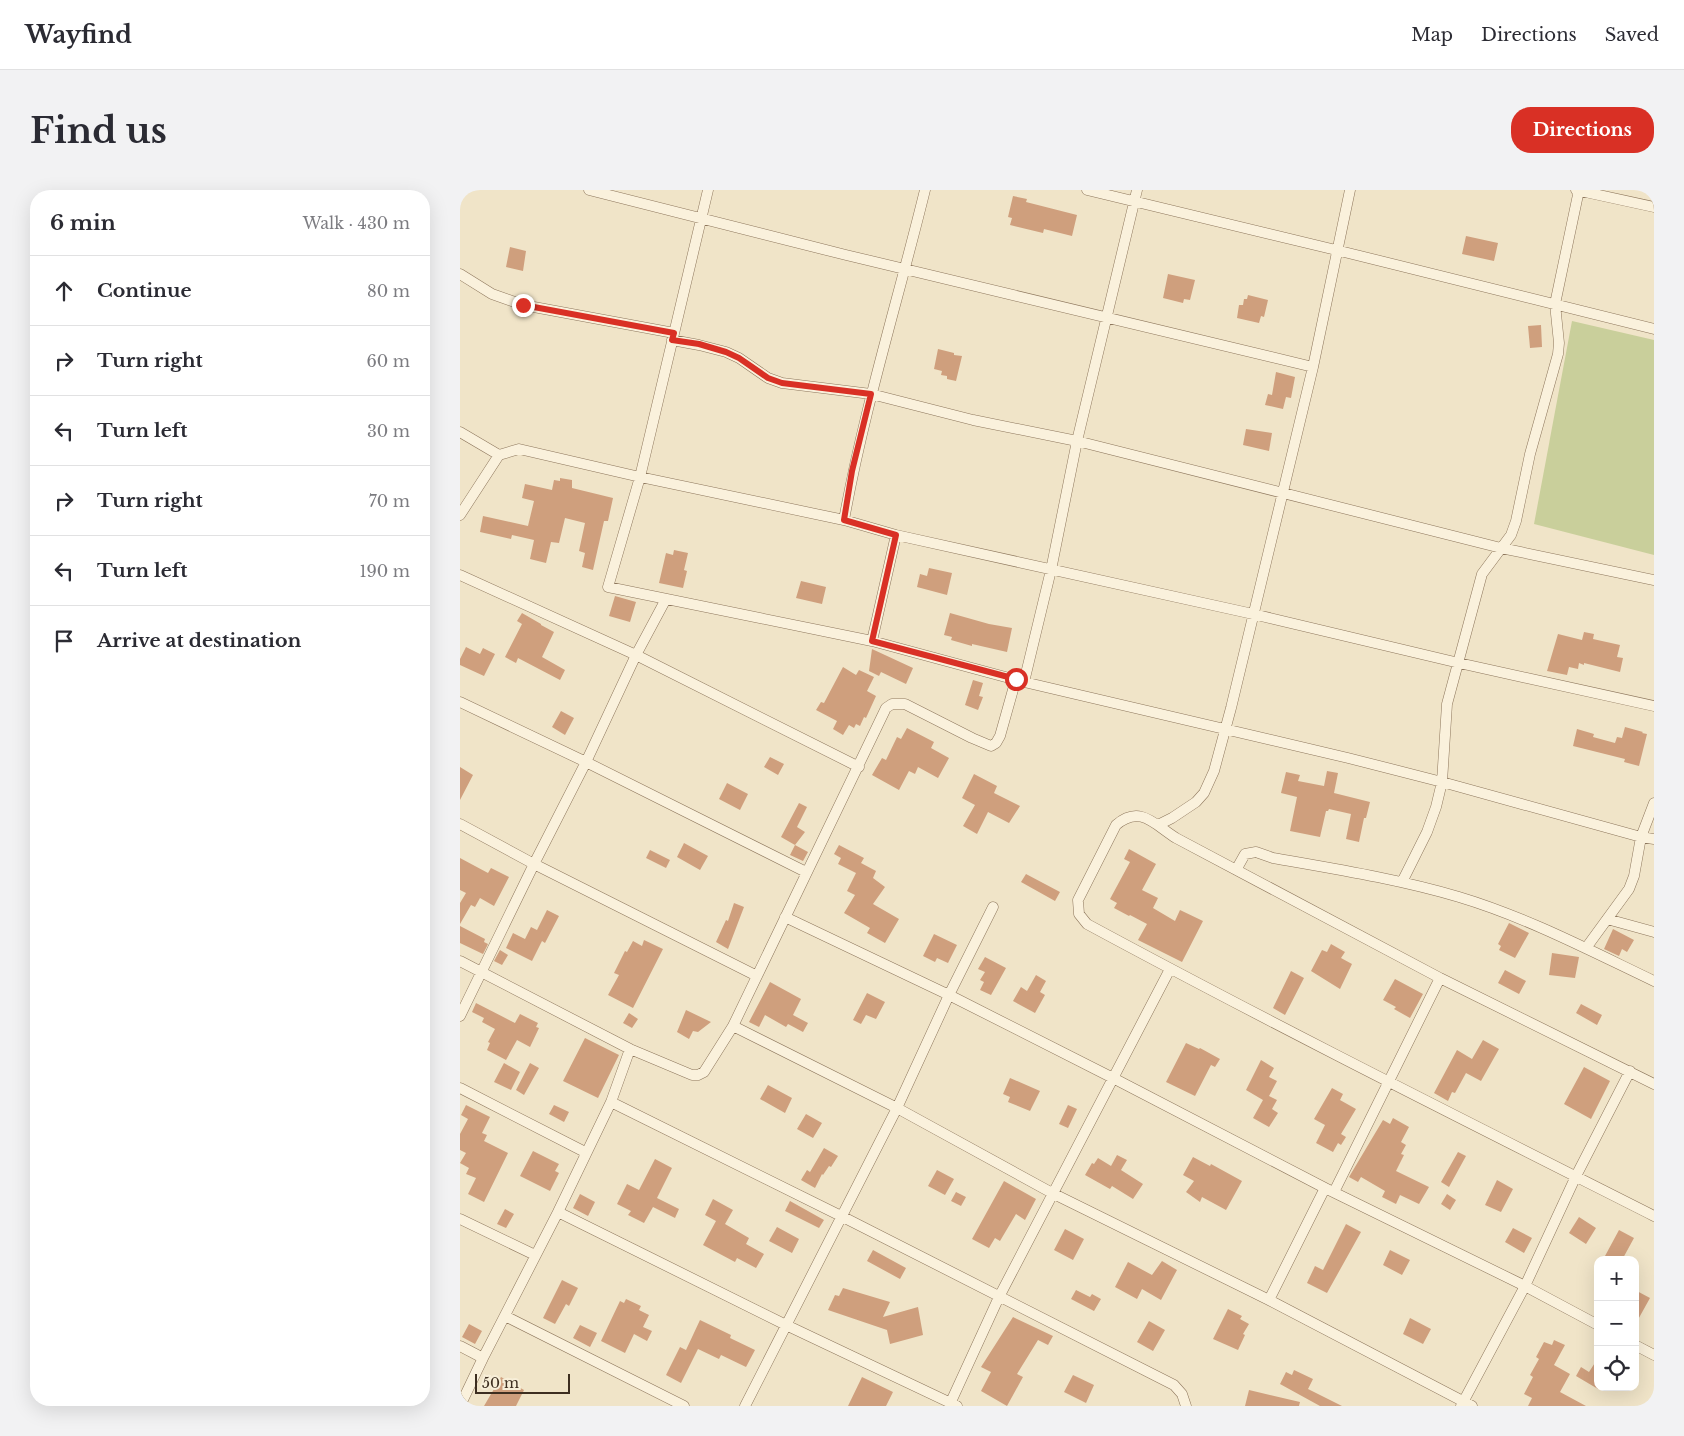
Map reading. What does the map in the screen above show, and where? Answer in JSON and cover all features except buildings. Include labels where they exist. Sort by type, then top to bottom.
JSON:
[{"type":"street","points":[[589,190],[905,269],[1313,367]]},
{"type":"street","points":[[708,190],[640,478],[608,587],[872,641],[1020,681],[1442,782],[1654,839]]},
{"type":"street","points":[[844,520],[852,471],[924,190]]},
{"type":"street","points":[[1086,190],[1654,329]]},
{"type":"street","points":[[460,960],[630,1049],[692,1075],[698,1075],[704,1072],[710,1065],[733,1026],[886,708],[892,704],[905,704],[980,742],[991,746],[996,743],[1020,681],[1051,570],[1078,442],[1137,190]]},
{"type":"street","points":[[1158,825],[1196,802],[1204,793],[1214,771],[1313,367],[1350,190]]},
{"type":"street","points":[[1402,882],[1427,832],[1436,807],[1442,782],[1447,704],[1482,574],[1511,535],[1516,520],[1530,454],[1558,354],[1559,343],[1554,304],[1578,190],[1654,207]]},
{"type":"street","points":[[460,274],[492,294],[523,305],[673,336],[726,352],[739,358],[768,378],[782,383],[871,394],[973,420],[1078,442],[1501,548],[1654,580]]},
{"type":"street","points":[[460,432],[499,455]]},
{"type":"street","points":[[460,515],[499,455],[519,449],[640,478],[844,520],[896,535],[1654,706]]},
{"type":"street","points":[[872,641],[896,535]]},
{"type":"street","points":[[460,575],[636,655],[859,767]]},
{"type":"street","points":[[460,1016],[586,762],[636,655],[666,599]]},
{"type":"street","points":[[460,702],[586,762],[806,872]]},
{"type":"street","points":[[1586,948],[1629,889],[1634,876],[1641,836],[1654,803]]},
{"type":"street","points":[[1654,1084],[1440,978],[1176,838],[1152,820],[1139,816],[1126,818],[1116,825],[1078,900],[1077,909],[1086,924],[1389,1082],[1654,1216]]},
{"type":"street","points":[[460,824],[534,864],[757,976]]},
{"type":"street","points":[[1236,870],[1245,854],[1256,852],[1273,858],[1402,882],[1460,897],[1554,933],[1654,981]]},
{"type":"street","points":[[745,1406],[898,1108],[949,995],[993,908]]},
{"type":"street","points":[[785,917],[949,995],[1330,1190],[1525,1286],[1594,1323]]},
{"type":"street","points":[[1607,919],[1654,932]]},
{"type":"street","points":[[558,1212],[952,1405],[999,1298],[1170,969]]},
{"type":"street","points":[[1269,1300],[1389,1082],[1440,978]]},
{"type":"street","points":[[733,1026],[898,1108],[1054,1194],[1269,1300],[1466,1405],[1525,1286],[1576,1176],[1630,1072]]},
{"type":"street","points":[[460,1406],[611,1102],[630,1049]]},
{"type":"street","points":[[460,1088],[586,1152]]},
{"type":"street","points":[[611,1102],[1174,1385],[1182,1394],[1186,1406]]},
{"type":"street","points":[[460,1219],[535,1255]]},
{"type":"street","points":[[505,1316],[684,1406]]},
{"type":"street","points":[[460,1346],[483,1358]]},
{"type":"street","points":[[1637,1346],[1654,1355]]},
{"type":"green space","points":[[1572,321],[1654,340],[1654,555],[1534,524]]},
{"type":"route","points":[[523,305],[674,333],[672,340],[699,344],[726,352],[739,358],[768,378],[782,383],[871,394],[852,471],[844,520],[896,535],[872,641],[1016,679]]}]
